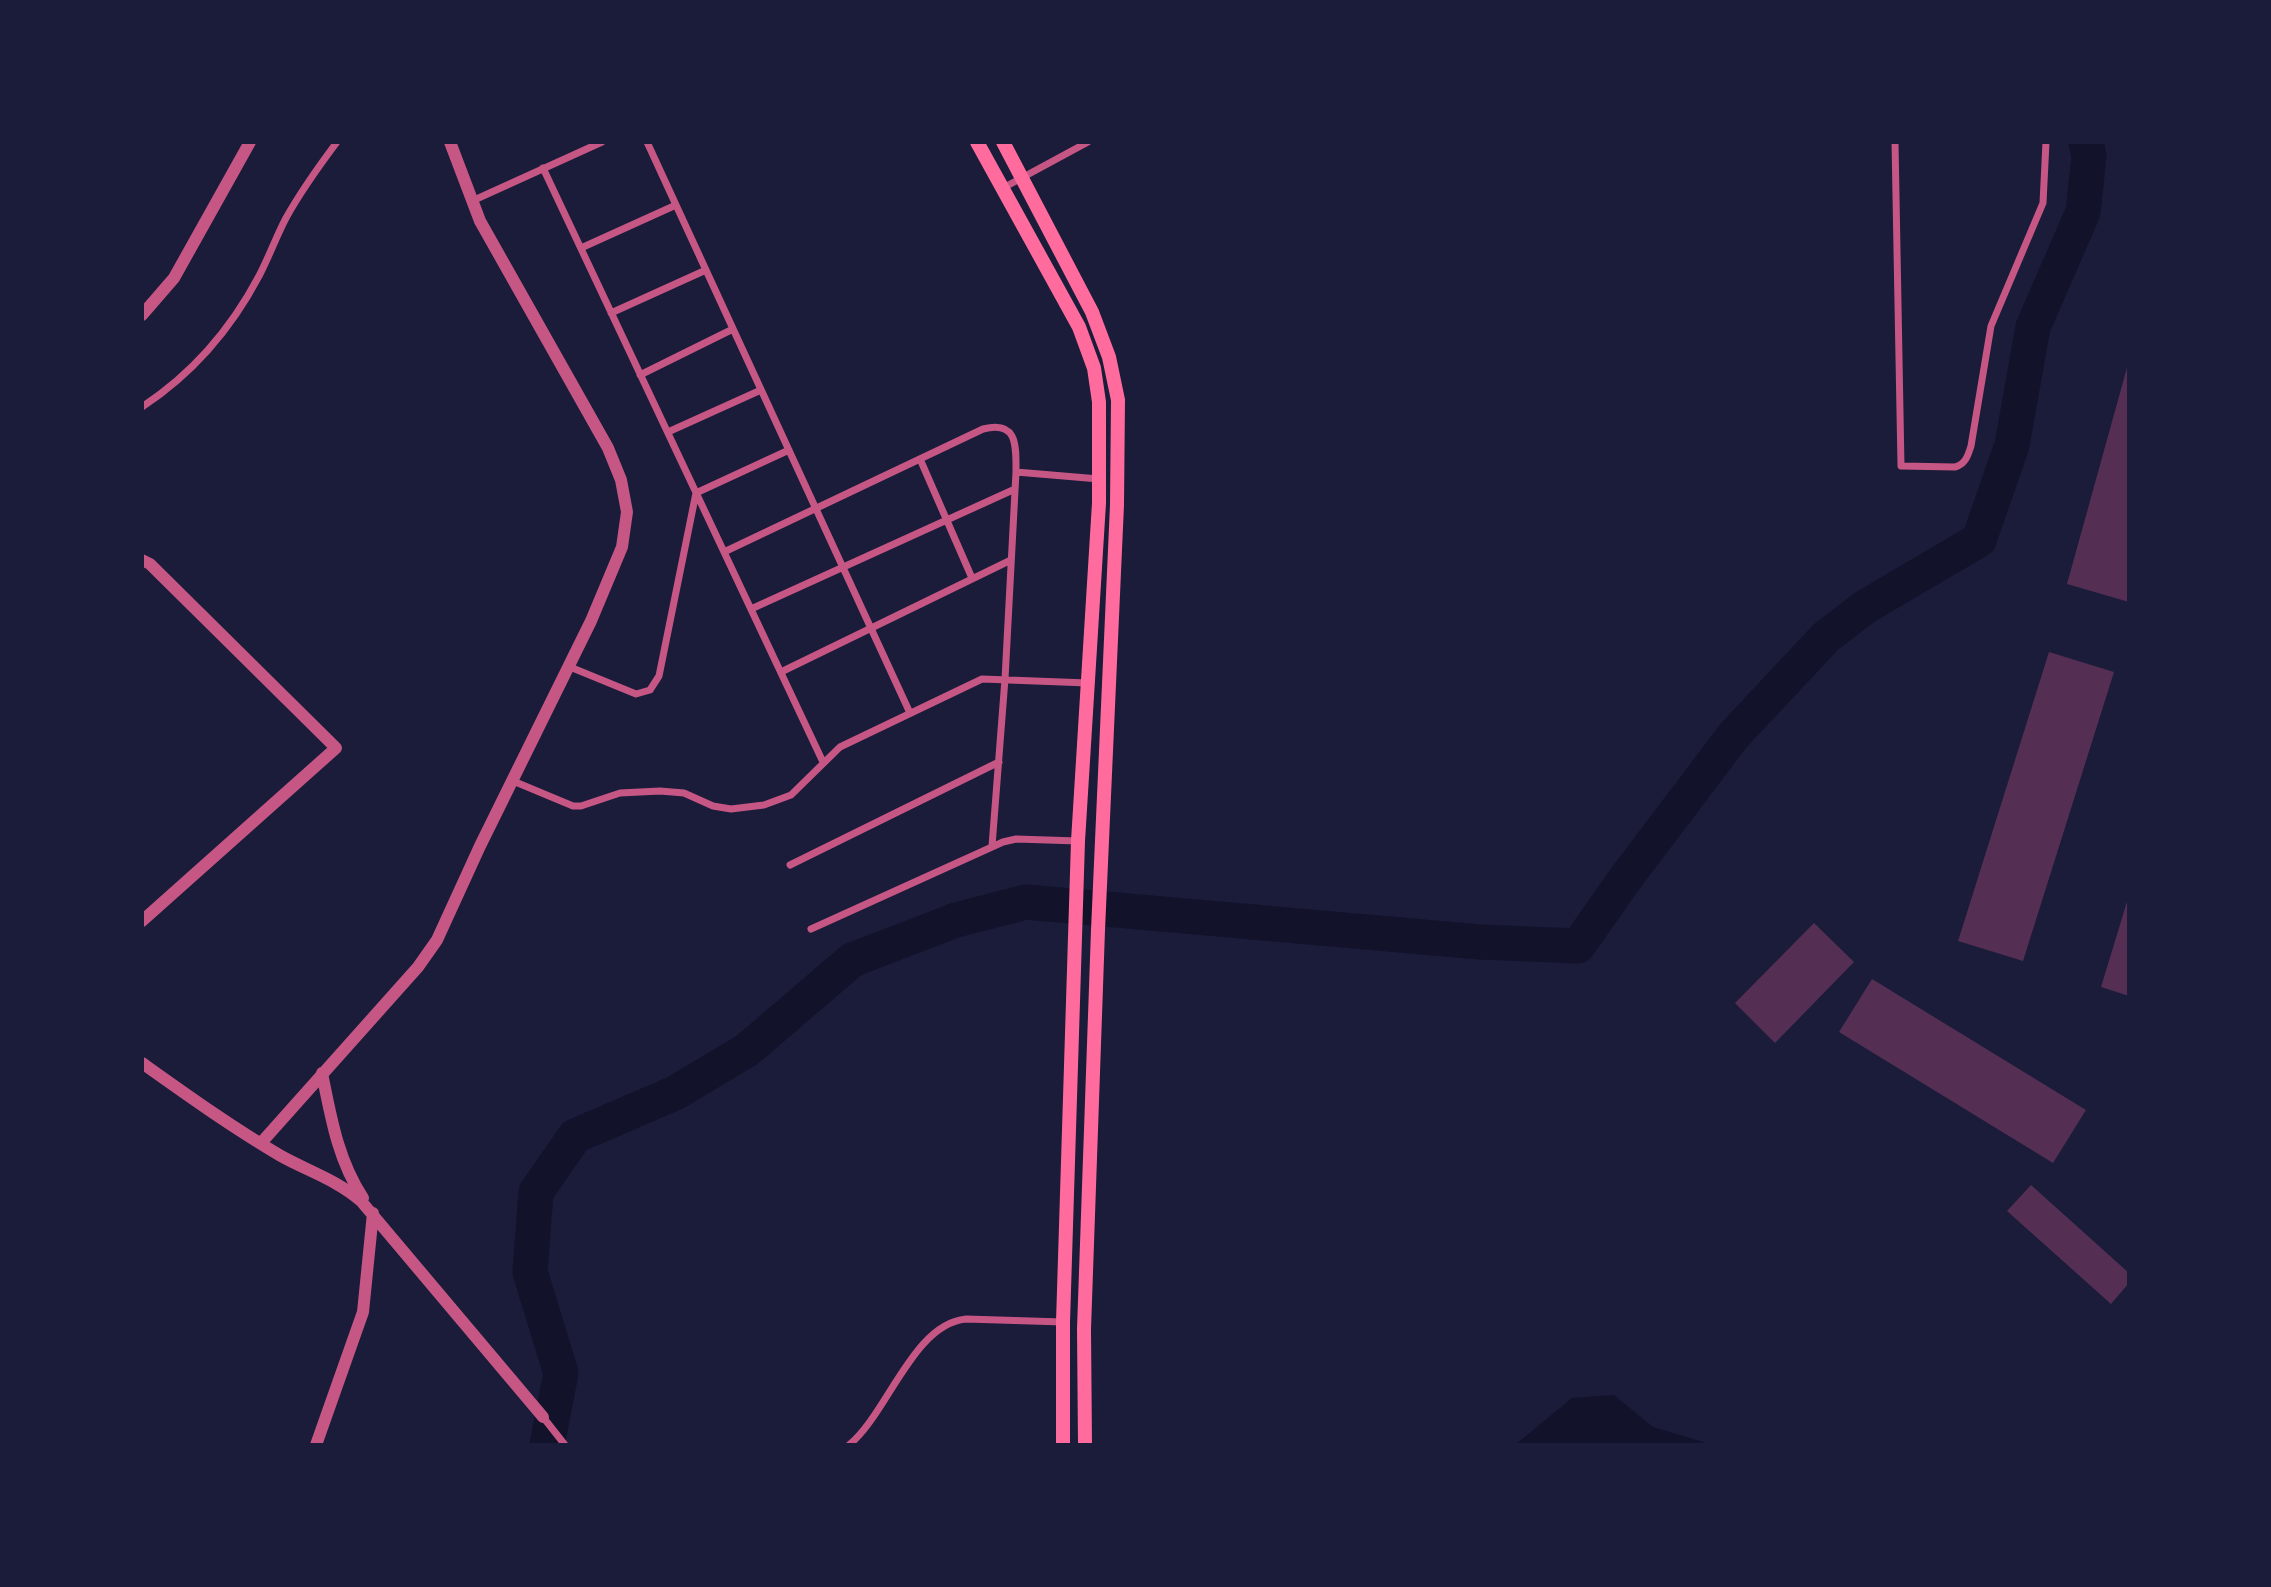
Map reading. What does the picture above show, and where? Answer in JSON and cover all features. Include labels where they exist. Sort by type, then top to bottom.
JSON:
[{"type":"main road","points":[[977,142],[1085,341],[1094,368],[1100,402],[1099,479],[1078,841],[1063,1322],[1063,1445]]},
{"type":"main road","points":[[1003,142],[1097,323],[1110,358],[1118,400],[1117,505],[1098,930],[1085,1316],[1085,1445]]},
{"type":"street","points":[[142,315],[174,278],[250,142]]},
{"type":"street","points":[[142,407],[201,359],[230,323],[258,278],[287,217],[337,142]]},
{"type":"street","points":[[261,1143],[427,955],[437,940],[570,667],[622,547],[626,529],[626,496],[608,448],[489,239],[471,201],[450,142]]},
{"type":"street","points":[[471,201],[602,142]]},
{"type":"street","points":[[647,142],[910,713]]},
{"type":"street","points":[[1003,188],[1088,142]]},
{"type":"street","points":[[1895,142],[1901,466],[1955,467],[1966,460],[1971,446],[1993,319],[2043,203],[2046,142]]},
{"type":"street","points":[[543,168],[823,762]]},
{"type":"street","points":[[581,248],[676,205]]},
{"type":"street","points":[[611,313],[706,270]]},
{"type":"street","points":[[640,375],[733,329]]},
{"type":"street","points":[[668,432],[761,390]]},
{"type":"street","points":[[724,552],[984,429],[1001,427],[1009,432],[1014,438],[1016,472],[1005,680],[992,846]]},
{"type":"street","points":[[696,493],[789,450]]},
{"type":"street","points":[[920,459],[972,578]]},
{"type":"street","points":[[1016,472],[1099,479]]},
{"type":"street","points":[[751,609],[1015,489]]},
{"type":"street","points":[[570,667],[636,694],[650,690],[656,684],[696,493]]},
{"type":"street","points":[[142,560],[150,564],[336,748],[142,920]]},
{"type":"street","points":[[781,672],[1011,560]]},
{"type":"street","points":[[513,781],[573,806],[581,806],[620,793],[660,791],[684,793],[713,806],[748,808],[778,802],[791,795],[840,747],[982,679],[1088,683]]},
{"type":"street","points":[[790,865],[999,762]]},
{"type":"street","points":[[811,929],[992,846],[1016,839],[1078,841]]},
{"type":"street","points":[[142,1063],[261,1143],[347,1189],[373,1213],[565,1445]]},
{"type":"street","points":[[316,1445],[363,1312],[373,1213],[344,1165],[322,1073]]},
{"type":"street","points":[[849,1445],[863,1431],[923,1343],[939,1328],[956,1320],[966,1319],[1063,1322]]},
{"type":"shaded area","points":[[1614,1395],[1653,1427],[1713,1445],[1515,1445],[1572,1398]]},
{"type":"building","points":[[2129,364],[2129,602],[2067,584]]},
{"type":"building","points":[[2049,652],[2114,672],[2023,961],[1958,941]]},
{"type":"building","points":[[2129,895],[2129,996],[2101,987]]},
{"type":"building","points":[[1814,923],[1854,962],[1775,1043],[1735,1003]]},
{"type":"building","points":[[1872,979],[2086,1110],[2053,1163],[1839,1032]]},
{"type":"building","points":[[2031,1185],[2129,1273],[2129,1283],[2111,1304],[2007,1211]]},
{"type":"waterway","points":[[547,1445],[561,1373],[530,1272],[536,1192],[575,1136],[675,1093],[747,1050],[852,960],[956,920],[1026,902],[1480,942],[1578,946],[1734,735],[1826,637],[1865,607],[1979,540],[2012,445],[2033,327],[2083,212],[2089,156],[2086,142]]}]
